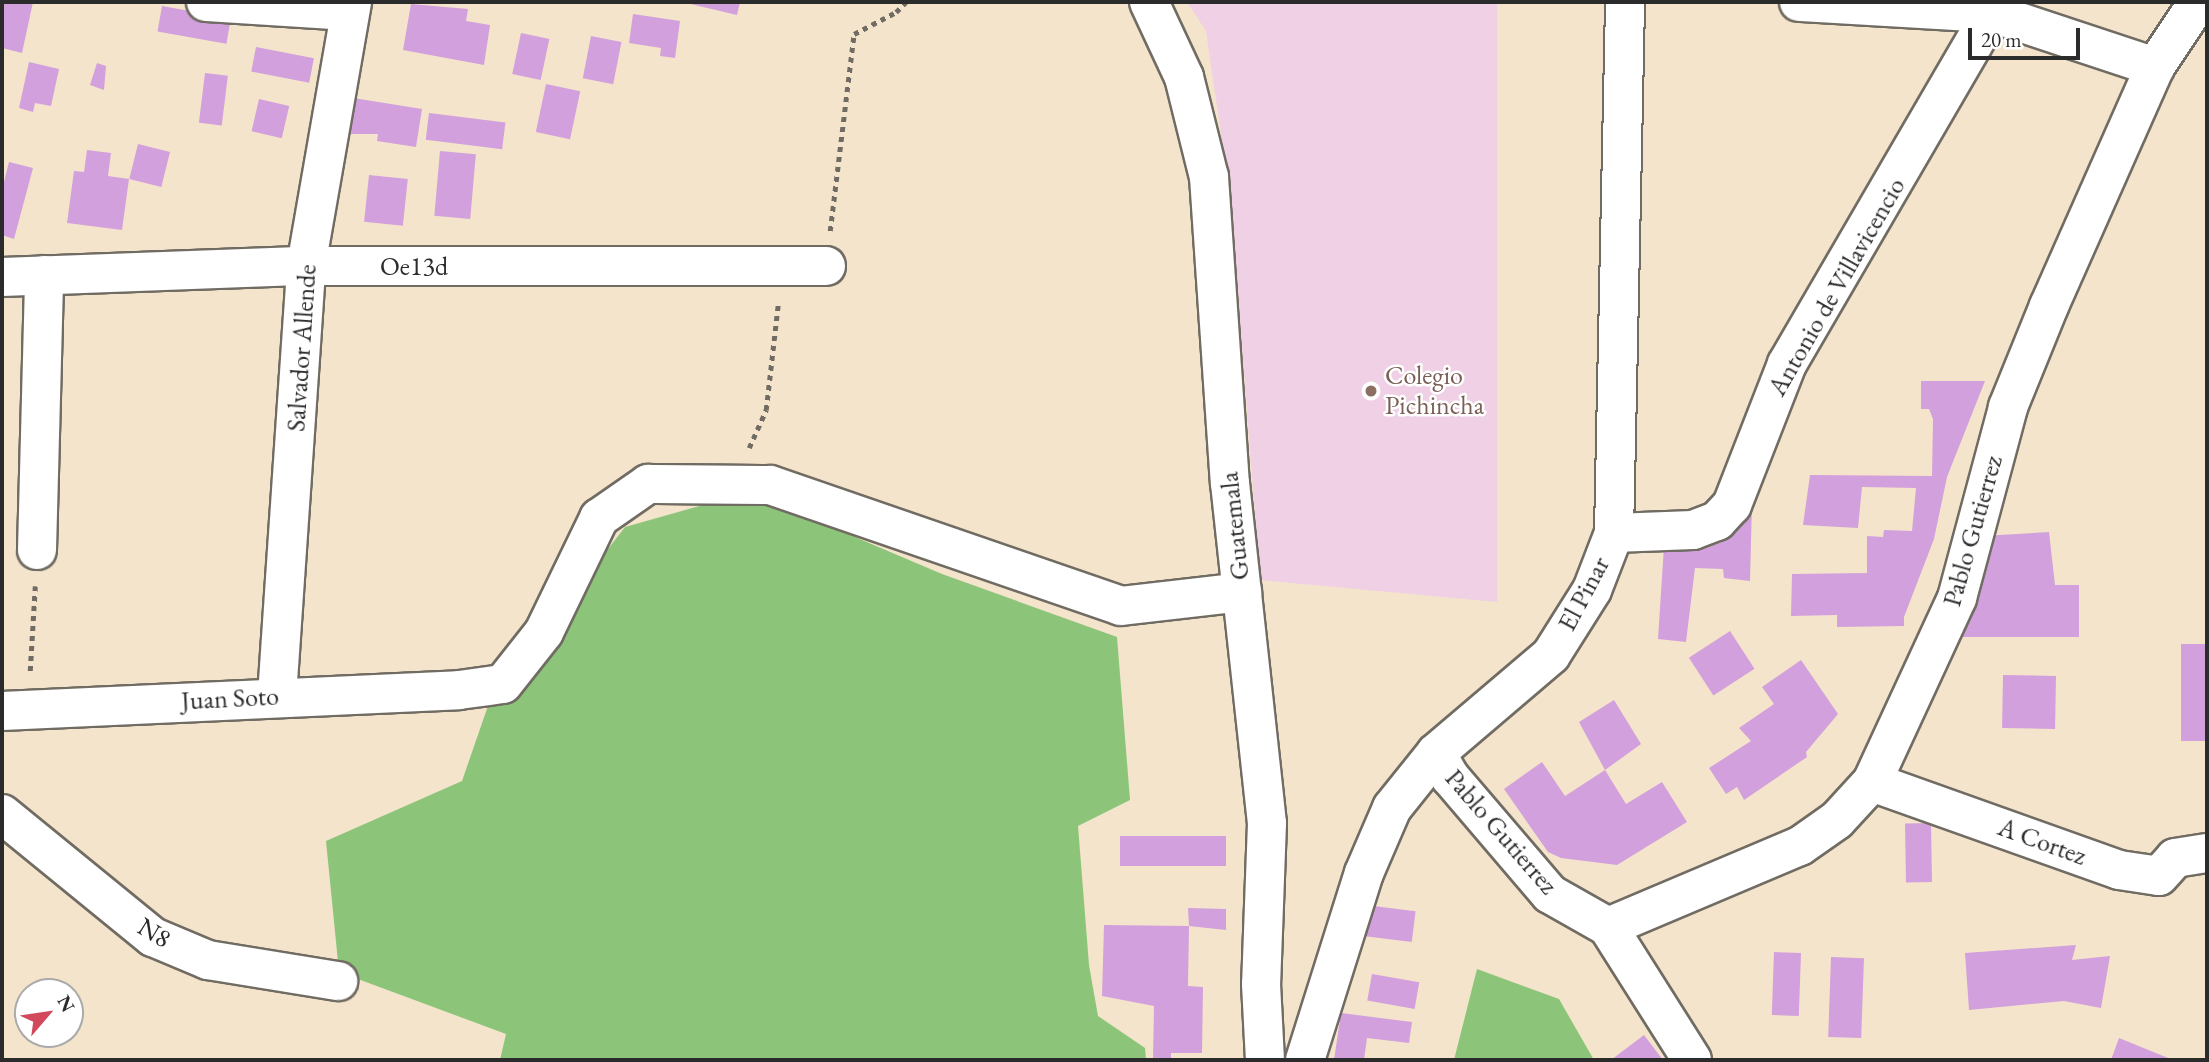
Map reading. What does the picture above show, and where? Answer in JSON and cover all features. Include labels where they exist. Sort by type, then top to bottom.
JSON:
[{"type":"street","points":[[206,2],[351,6]]},
{"type":"street","name":"Guatemala","points":[[1149,2],[1184,77],[1209,177],[1242,592],[1267,823],[1262,984],[1265,1060]]},
{"type":"street","name":"El Pinar","points":[[1305,1060],[1364,873],[1392,808],[1436,753],[1551,655],[1592,590],[1614,533],[1625,2]]},
{"type":"street","points":[[1799,2],[1995,8],[2155,67]]},
{"type":"street","name":"Pablo Gutierrez","points":[[1608,927],[1800,846],[1837,820],[1872,782],[1957,598],[2008,407],[2103,176],[2155,67],[2198,2]]},
{"type":"street","name":"Salvador Allende","points":[[278,696],[306,266],[351,6]]},
{"type":"street","name":"Antonio de Villavicencio","points":[[1614,533],[1693,530],[1717,521],[1732,505],[1787,364],[1995,8]]},
{"type":"street","name":"Oe13d","points":[[2,277],[306,266],[825,266]]},
{"type":"street","points":[[37,550],[44,275]]},
{"type":"street","name":"Juan Soto","points":[[15,711],[278,696],[459,690],[503,684],[544,632],[598,519],[648,484],[751,484],[1121,607],[1242,592]]},
{"type":"street","name":"Pablo Gutierrez","points":[[1436,753],[1450,777],[1550,894],[1608,927],[1692,1060]]},
{"type":"street","name":"A Cortez","points":[[1872,782],[2119,870],[2159,876],[2175,858],[2207,853]]},
{"type":"street","name":"N8","points":[[2,814],[153,937],[208,960],[338,981]]},
{"type":"path","points":[[825,266],[854,34],[897,12],[906,2]]},
{"type":"path","points":[[751,484],[766,410],[778,299]]},
{"type":"path","points":[[15,711],[37,550]]},
{"type":"shaded area","name":"Colegio Pichincha","points":[[1187,2],[1497,2],[1497,602],[1260,580],[1231,202],[1206,31]]},
{"type":"green space","points":[[749,492],[942,574],[1117,637],[1130,800],[1078,826],[1089,965],[1098,1016],[1145,1048],[1146,1060],[500,1060],[506,1034],[339,972],[326,841],[462,781],[489,703],[625,527]]},
{"type":"green space","points":[[1477,969],[1559,999],[1594,1060],[1454,1060]]},
{"type":"building","points":[[2,2],[33,2],[22,53],[2,48]]},
{"type":"building","points":[[682,2],[740,2],[737,15]]},
{"type":"building","points":[[411,4],[468,9],[466,21],[490,25],[484,65],[403,50]]},
{"type":"building","points":[[162,6],[231,18],[226,44],[157,32]]},
{"type":"building","points":[[633,14],[680,21],[675,58],[660,56],[661,48],[629,43]]},
{"type":"building","points":[[521,33],[549,39],[541,80],[512,74]]},
{"type":"building","points":[[591,36],[621,42],[613,84],[583,78]]},
{"type":"building","points":[[256,47],[314,58],[309,83],[251,72]]},
{"type":"building","points":[[29,62],[59,69],[51,106],[35,103],[33,112],[19,108]]},
{"type":"building","points":[[97,63],[106,66],[104,90],[90,85]]},
{"type":"building","points":[[205,73],[228,76],[222,125],[199,123]]},
{"type":"building","points":[[546,84],[580,91],[570,139],[536,132]]},
{"type":"building","points":[[347,97],[422,109],[416,147],[377,141],[378,134],[341,134]]},
{"type":"building","points":[[259,99],[289,106],[282,138],[252,131]]},
{"type":"building","points":[[429,113],[505,122],[502,149],[426,140]]},
{"type":"building","points":[[138,144],[170,152],[161,187],[129,179]]},
{"type":"building","points":[[87,150],[111,153],[108,176],[129,179],[122,230],[67,223],[74,171],[84,172]]},
{"type":"building","points":[[440,151],[476,154],[470,219],[434,216]]},
{"type":"building","points":[[9,162],[33,168],[14,239],[2,235],[2,190]]},
{"type":"building","points":[[369,175],[408,179],[403,226],[364,222]]},
{"type":"building","points":[[1921,381],[1985,381],[1947,477],[1934,539],[1904,617],[1904,626],[1837,627],[1837,615],[1791,616],[1792,574],[1867,573],[1867,536],[1883,537],[1884,530],[1912,531],[1916,488],[1862,487],[1858,528],[1803,525],[1810,475],[1932,476],[1933,419],[1929,409],[1921,409]]},
{"type":"building","points":[[1752,503],[1750,581],[1724,578],[1723,569],[1695,568],[1686,642],[1658,639],[1664,546],[1697,550],[1707,527]]},
{"type":"building","points":[[2049,532],[2055,585],[2079,585],[2079,637],[1949,637],[1982,536]]},
{"type":"building","points":[[1730,631],[1755,669],[1713,695],[1689,658]]},
{"type":"building","points":[[2181,644],[2207,644],[2207,741],[2181,741]]},
{"type":"building","points":[[1801,660],[1838,714],[1806,752],[1807,757],[1744,800],[1737,787],[1726,794],[1709,768],[1751,741],[1739,728],[1774,704],[1762,687]]},
{"type":"building","points":[[2003,675],[2056,676],[2055,729],[2002,728]]},
{"type":"building","points":[[1614,700],[1641,744],[1605,770],[1579,722]]},
{"type":"building","points":[[1542,762],[1565,796],[1605,770],[1626,804],[1662,782],[1687,822],[1617,865],[1561,858],[1548,852],[1504,789]]},
{"type":"building","points":[[1905,823],[1931,823],[1932,882],[1906,882]]},
{"type":"building","points":[[1120,836],[1226,836],[1226,866],[1120,866]]},
{"type":"building","points":[[1357,904],[1416,911],[1412,942],[1353,935]]},
{"type":"building","points":[[1188,908],[1226,909],[1226,930],[1189,926]]},
{"type":"building","points":[[1104,925],[1189,926],[1188,986],[1203,987],[1202,1053],[1171,1053],[1171,1060],[1153,1059],[1154,1006],[1102,996]]},
{"type":"building","points":[[2076,945],[2072,960],[2110,956],[2101,1008],[2064,1001],[1969,1010],[1965,953]]},
{"type":"building","points":[[1774,952],[1801,953],[1799,1016],[1772,1015]]},
{"type":"building","points":[[1831,957],[1864,958],[1861,1038],[1828,1037]]},
{"type":"building","points":[[1372,974],[1419,982],[1415,1009],[1367,1001]]},
{"type":"building","points":[[1341,1013],[1412,1022],[1409,1043],[1367,1038],[1364,1060],[1334,1060]]},
{"type":"building","points":[[1644,1035],[1663,1060],[1611,1060]]},
{"type":"building","points":[[2119,1038],[2173,1060],[2111,1060]]},
{"type":"place","name":"Colegio Pichincha","points":[[1371,391]]}]
